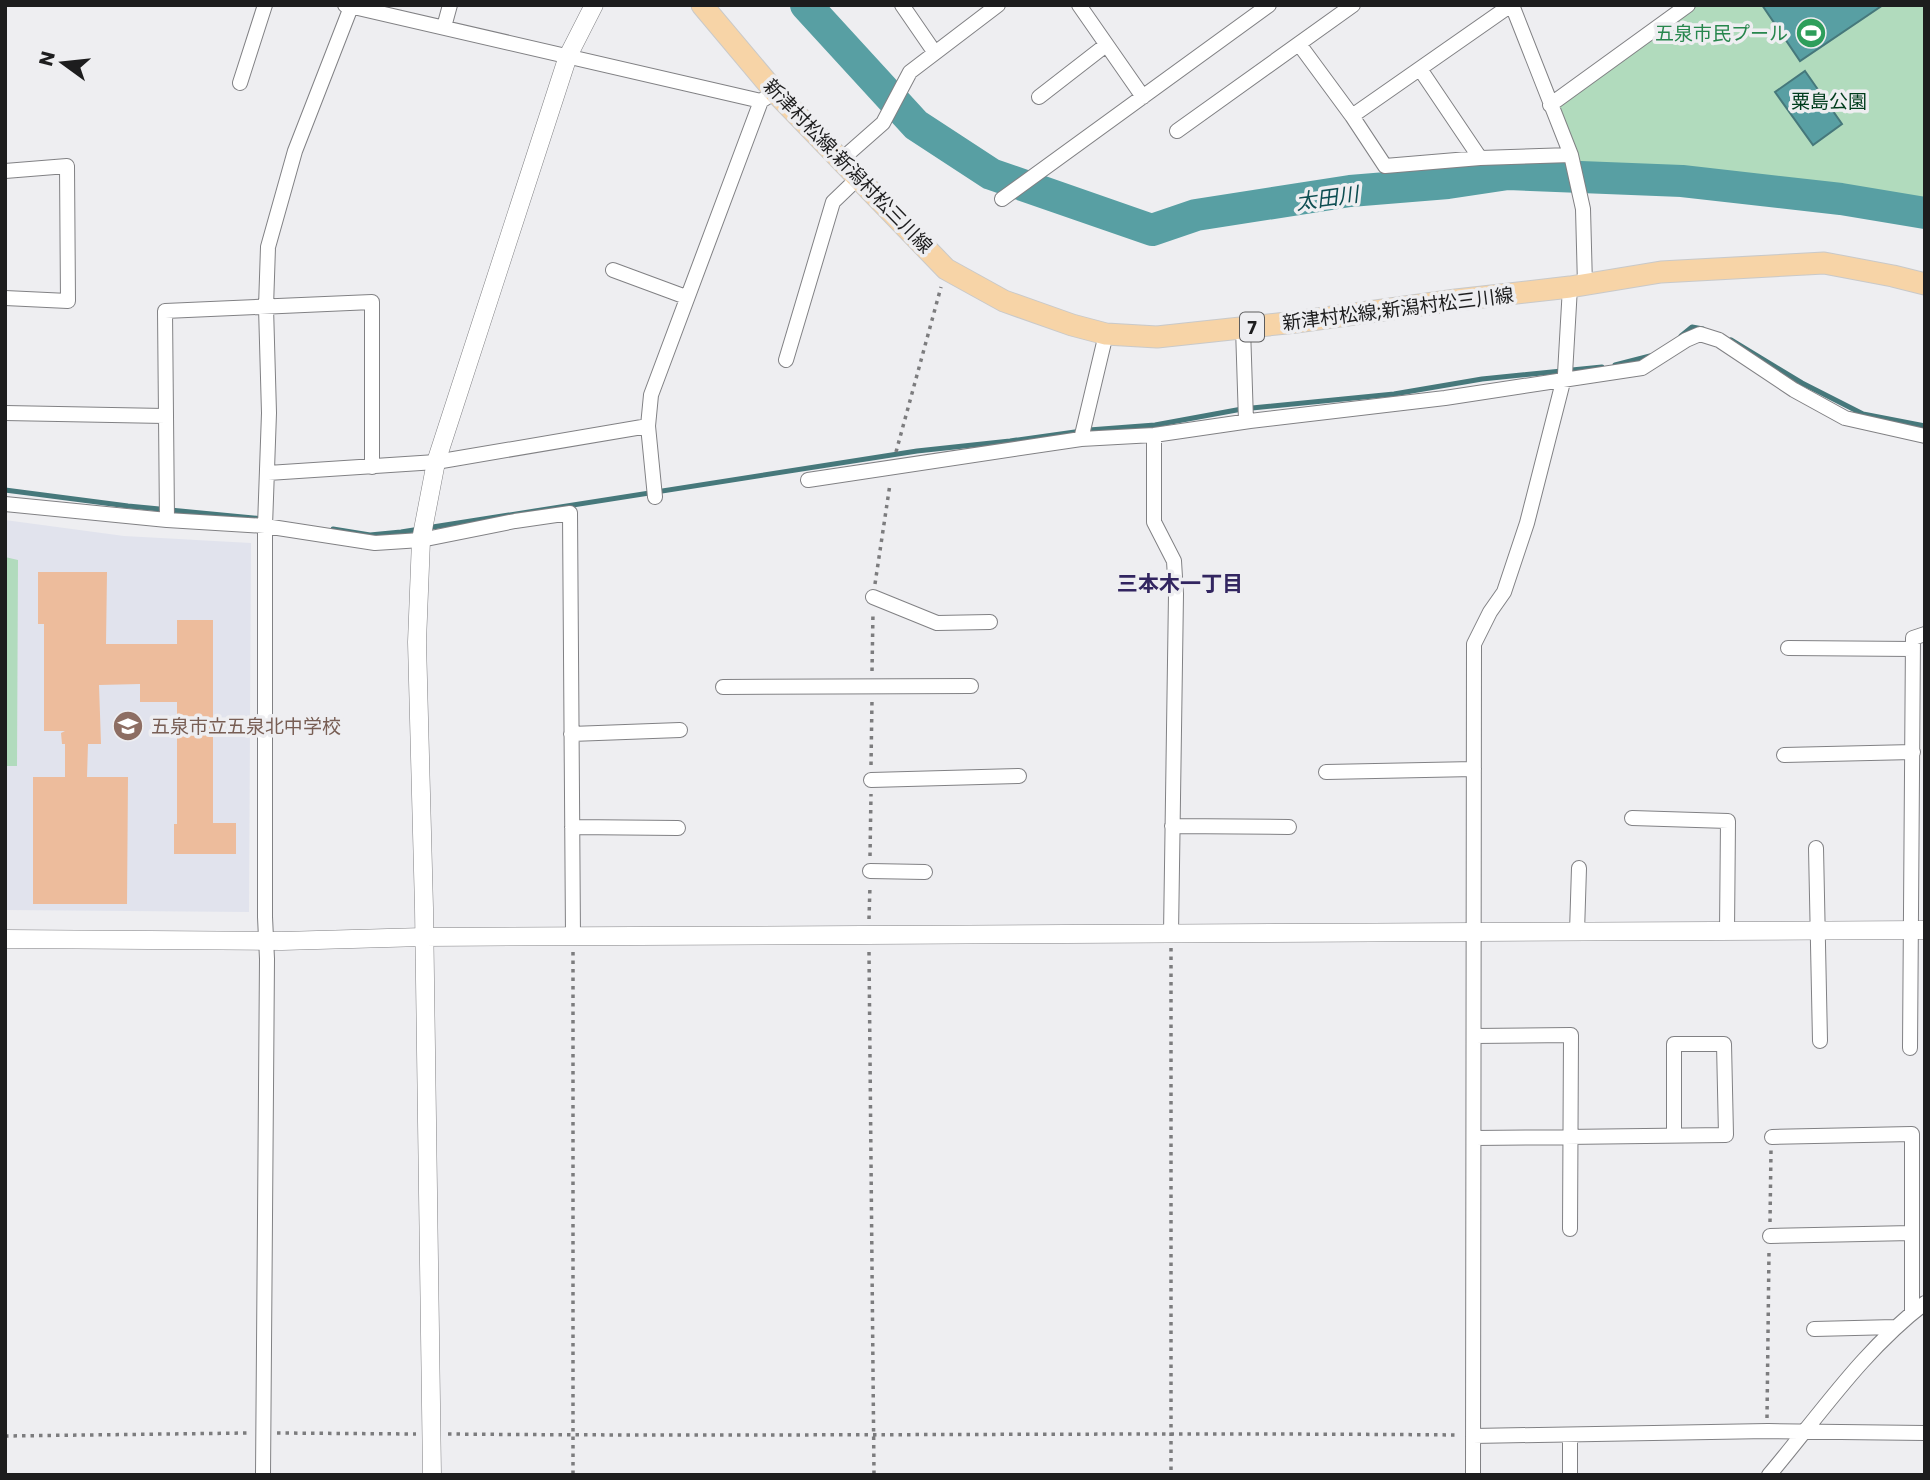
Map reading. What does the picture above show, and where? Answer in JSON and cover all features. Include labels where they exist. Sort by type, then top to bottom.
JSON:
[{"type":"main road","name":"新津村松線;新潟村松三川線","points":[[702,5],[768,97],[841,160],[946,269],[1003,301],[1106,334],[1157,337],[1243,328],[1577,286],[1661,272],[1824,263],[1925,284]]},
{"type":"street","points":[[240,83],[265,5]]},
{"type":"street","points":[[444,27],[450,5]]},
{"type":"street","points":[[432,1475],[417,642],[421,540],[436,461],[568,56],[594,5]]},
{"type":"street","points":[[902,5],[935,52]]},
{"type":"street","points":[[1002,199],[1269,5]]},
{"type":"street","points":[[1177,131],[1353,5]]},
{"type":"street","points":[[1352,116],[1511,5],[1571,155],[1583,209],[1577,286],[1563,381],[1527,523],[1504,592],[1490,612],[1474,644],[1473,1475]]},
{"type":"street","points":[[1550,105],[1688,5]]},
{"type":"street","points":[[263,1475],[268,247],[295,151],[355,6],[568,56],[768,97],[686,297],[651,395],[648,426],[655,497]]},
{"type":"street","points":[[841,160],[883,123],[910,72],[994,6]]},
{"type":"street","points":[[1085,7],[1106,45],[1143,97]]},
{"type":"street","points":[[1299,44],[1385,166],[1480,158],[1571,155]]},
{"type":"street","points":[[1040,97],[1106,45]]},
{"type":"street","points":[[1420,69],[1480,158]]},
{"type":"street","points":[[5,171],[67,166],[68,301],[5,298]]},
{"type":"street","points":[[786,360],[833,202],[858,178]]},
{"type":"street","points":[[613,270],[686,297]]},
{"type":"street","points":[[167,520],[165,311],[372,302],[372,467]]},
{"type":"street","points":[[1243,328],[1246,421]]},
{"type":"street","points":[[1081,439],[1106,334]]},
{"type":"street","points":[[808,480],[1081,439],[1154,435],[1563,381],[1642,368],[1700,334],[1719,340],[1794,390],[1845,418],[1925,436]]},
{"type":"street","points":[[5,413],[165,416]]},
{"type":"street","points":[[268,473],[436,461],[648,426]]},
{"type":"street","points":[[1154,435],[1154,522],[1174,561],[1176,594],[1171,934]]},
{"type":"street","points":[[5,504],[167,520],[265,526],[375,543],[421,540],[570,513],[573,936]]},
{"type":"street","points":[[873,597],[937,623],[989,622]]},
{"type":"street","points":[[1910,1048],[1918,930],[1913,638],[1925,634]]},
{"type":"street","points":[[1788,648],[1913,649]]},
{"type":"street","points":[[723,687],[971,686]]},
{"type":"street","points":[[571,734],[680,730]]},
{"type":"street","points":[[1784,755],[1913,752]]},
{"type":"street","points":[[1326,772],[1474,769]]},
{"type":"street","points":[[871,780],[1019,776]]},
{"type":"street","points":[[1632,818],[1728,821],[1727,931]]},
{"type":"street","points":[[1172,825],[1289,827]]},
{"type":"street","points":[[572,827],[678,828]]},
{"type":"street","points":[[1816,848],[1821,1041]]},
{"type":"street","points":[[1577,932],[1578,868]]},
{"type":"street","points":[[870,871],[925,872]]},
{"type":"street","points":[[5,939],[266,940],[573,936],[1918,930]]},
{"type":"street","points":[[1474,1036],[1571,1035],[1570,1229]]},
{"type":"street","points":[[1474,1139],[1570,1137],[1674,1136],[1726,1135],[1724,1044],[1674,1045],[1674,1136]]},
{"type":"street","points":[[1772,1137],[1912,1134],[1912,1313]]},
{"type":"street","points":[[1770,1236],[1912,1233]]},
{"type":"street","points":[[1769,1475],[1863,1359],[1895,1327],[1925,1303]]},
{"type":"street","points":[[1814,1329],[1895,1327]]},
{"type":"street","points":[[1473,1436],[1768,1431],[1925,1433]]},
{"type":"street","points":[[1570,1436],[1570,1475]]},
{"type":"path","points":[[894,459],[946,269]]},
{"type":"path","points":[[1171,934],[1171,1475]]},
{"type":"path","points":[[869,935],[873,1475]]},
{"type":"path","points":[[573,936],[573,1475]]},
{"type":"path","points":[[1768,1431],[1772,1137]]},
{"type":"path","points":[[5,1436],[262,1433]]},
{"type":"path","points":[[573,1435],[1473,1436]]},
{"type":"shaded area","name":"五泉市立五泉北中学校","points":[[5,520],[124,536],[251,543],[249,912],[5,910]]},
{"type":"green space","name":"粟島公園","points":[[1688,5],[1925,5],[1925,213],[1841,199],[1575,172],[1550,105]]},
{"type":"green space","points":[[5,557],[18,560],[17,766],[5,766]]},
{"type":"water","name":"五泉市民プール","points":[[1762,5],[1883,5],[1800,61]]},
{"type":"water","name":"五泉市民プール","points":[[1805,71],[1842,124],[1813,145],[1775,92]]},
{"type":"building","points":[[38,572],[107,572],[106,644],[177,644],[177,620],[213,620],[213,823],[236,823],[236,854],[174,854],[174,824],[177,824],[177,702],[140,702],[140,684],[99,685],[101,744],[88,744],[87,777],[128,777],[127,904],[33,904],[33,777],[65,777],[65,744],[62,744],[61,733],[65,731],[44,731],[44,624],[38,624]]},
{"type":"waterway","name":"太田川","points":[[806,5],[916,125],[991,174],[1152,230],[1196,215],[1350,191],[1448,183],[1508,174],[1682,181],[1841,199],[1925,213]]},
{"type":"waterway","points":[[1681,336],[1692,327],[1703,329]]},
{"type":"waterway","points":[[1731,340],[1802,383],[1863,414],[1925,426]]},
{"type":"waterway","points":[[1615,365],[1650,356]]},
{"type":"waterway","points":[[333,529],[370,535],[401,532],[917,451],[1089,430],[1155,425],[1242,409],[1394,394],[1482,379],[1602,367]]},
{"type":"waterway","points":[[5,490],[128,506],[264,519]]},
{"type":"place","name":"五泉市民プール","points":[[1811,33]]},
{"type":"place","name":"五泉市立五泉北中学校","points":[[128,726]]},
{"type":"district","name":"三本木一丁目","points":[[1180,583]]}]
